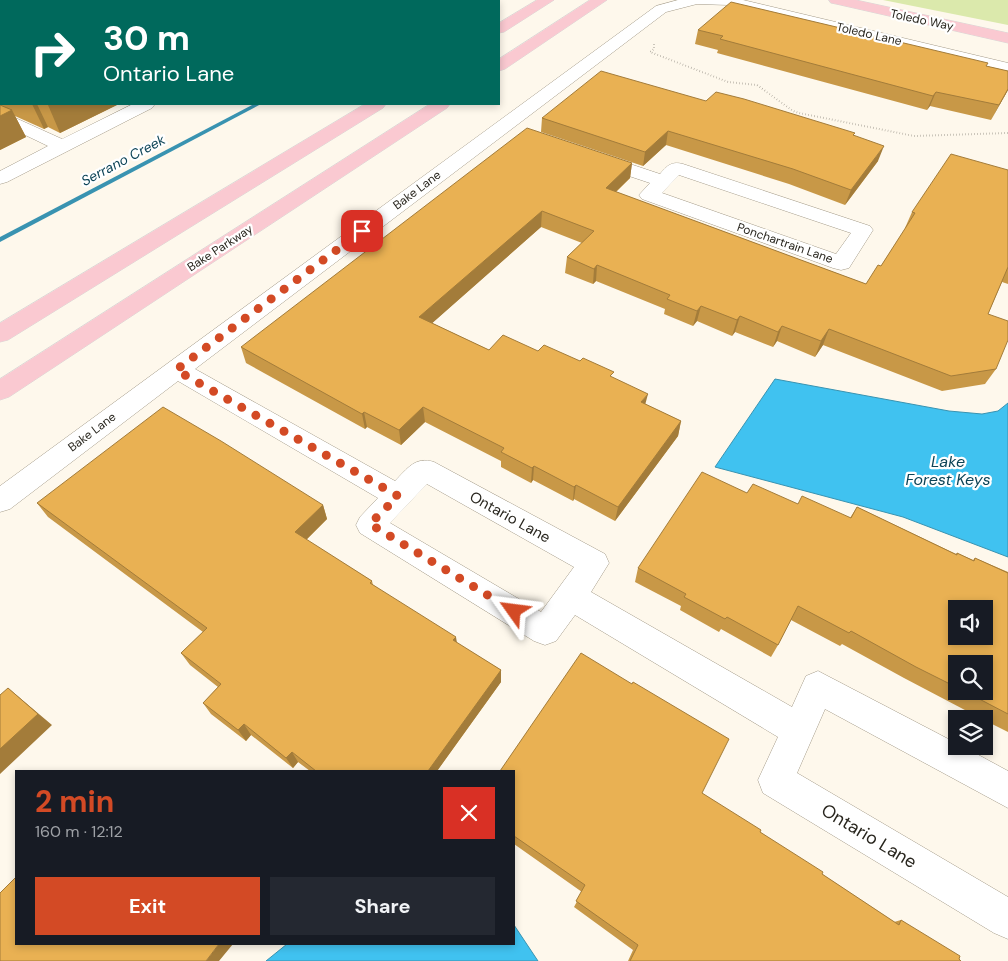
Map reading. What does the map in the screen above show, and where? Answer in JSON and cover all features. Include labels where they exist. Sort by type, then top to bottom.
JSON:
[{"type":"main road","points":[[500,28],[547,0]]},
{"type":"main road","points":[[500,65],[600,0]]},
{"type":"main road","name":"Toledo Way","points":[[836,0],[1008,38]]},
{"type":"main road","points":[[0,334],[374,105]]},
{"type":"main road","name":"Bake Parkway","points":[[0,391],[439,105]]},
{"type":"street","name":"Bake Lane","points":[[0,501],[661,9],[697,0],[729,1]]},
{"type":"street","name":"Toledo Lane","points":[[729,1],[1008,68]]},
{"type":"street","points":[[0,178],[144,105]]},
{"type":"street","points":[[0,116],[62,146]]},
{"type":"street","points":[[501,127],[528,136]]},
{"type":"street","points":[[582,154],[663,181]]},
{"type":"street","name":"Ponchartrain Lane","points":[[676,168],[863,230],[841,263],[649,195],[663,181],[676,168]]},
{"type":"street","points":[[176,370],[398,496]]},
{"type":"street","name":"Ontario Lane","points":[[424,469],[594,563],[545,631],[370,524],[398,496],[424,469]]},
{"type":"street","points":[[570,596],[798,730]]},
{"type":"street","name":"Ontario Lane","points":[[1008,790],[818,687],[776,780],[1008,919]]},
{"type":"path","points":[[632,30],[648,34],[655,46],[650,52],[728,82],[757,86],[793,111],[799,113],[914,136],[1008,133]]},
{"type":"green space","points":[[883,0],[1008,0],[1008,25]]},
{"type":"water","name":"Lake Forest Keys","points":[[775,379],[949,411],[982,414],[998,411],[1008,403],[1008,557],[903,517],[715,467]]},
{"type":"water","points":[[515,926],[538,961],[266,961],[286,945],[515,945]]},
{"type":"building","points":[[731,2],[988,63],[986,66],[1008,71],[1008,89],[999,105],[936,92],[933,96],[720,39],[723,36],[698,30]]},
{"type":"building","points":[[601,71],[706,101],[716,92],[744,99],[855,133],[853,135],[884,146],[851,190],[793,169],[668,131],[645,152],[542,118]]},
{"type":"building","points":[[0,105],[12,110],[0,116]]},
{"type":"building","points":[[527,128],[632,163],[606,188],[866,284],[878,265],[881,266],[915,213],[912,212],[951,154],[1008,170],[1008,267],[988,314],[1008,321],[1008,340],[996,369],[951,376],[829,329],[821,341],[782,326],[778,332],[740,316],[737,320],[701,306],[697,311],[667,299],[670,295],[597,265],[594,269],[567,257],[594,231],[542,211],[419,317],[489,350],[503,335],[538,351],[544,345],[580,361],[583,358],[614,372],[610,376],[648,394],[641,402],[681,421],[618,507],[576,485],[574,487],[534,466],[532,468],[501,452],[504,448],[423,407],[399,430],[364,412],[362,414],[241,347]]},
{"type":"building","points":[[163,407],[323,505],[295,532],[372,581],[370,583],[456,637],[453,640],[501,670],[429,770],[315,770],[292,752],[286,758],[244,724],[238,730],[203,703],[221,684],[181,653],[207,628],[37,503]]},
{"type":"building","points":[[702,472],[747,493],[753,484],[798,504],[802,496],[851,518],[857,507],[957,555],[957,553],[974,561],[975,558],[1008,573],[1008,714],[981,700],[993,700],[993,655],[948,655],[948,683],[851,631],[849,633],[798,606],[778,645],[727,617],[725,619],[684,597],[686,594],[638,568]]},
{"type":"building","points":[[581,653],[729,739],[702,793],[761,830],[760,832],[823,872],[822,874],[899,925],[901,920],[960,956],[959,959],[961,961],[630,961],[638,945],[576,901],[585,885],[515,837],[515,770],[501,770]]},
{"type":"building","points":[[8,688],[38,714],[0,749],[0,695]]},
{"type":"building","points":[[15,878],[15,945],[218,945],[206,961],[0,961],[0,893]]},
{"type":"waterway","name":"Serrano Creek","points":[[0,240],[256,105]]},
{"type":"route","points":[[362,231],[176,370],[398,496],[370,524],[514,611]]}]
